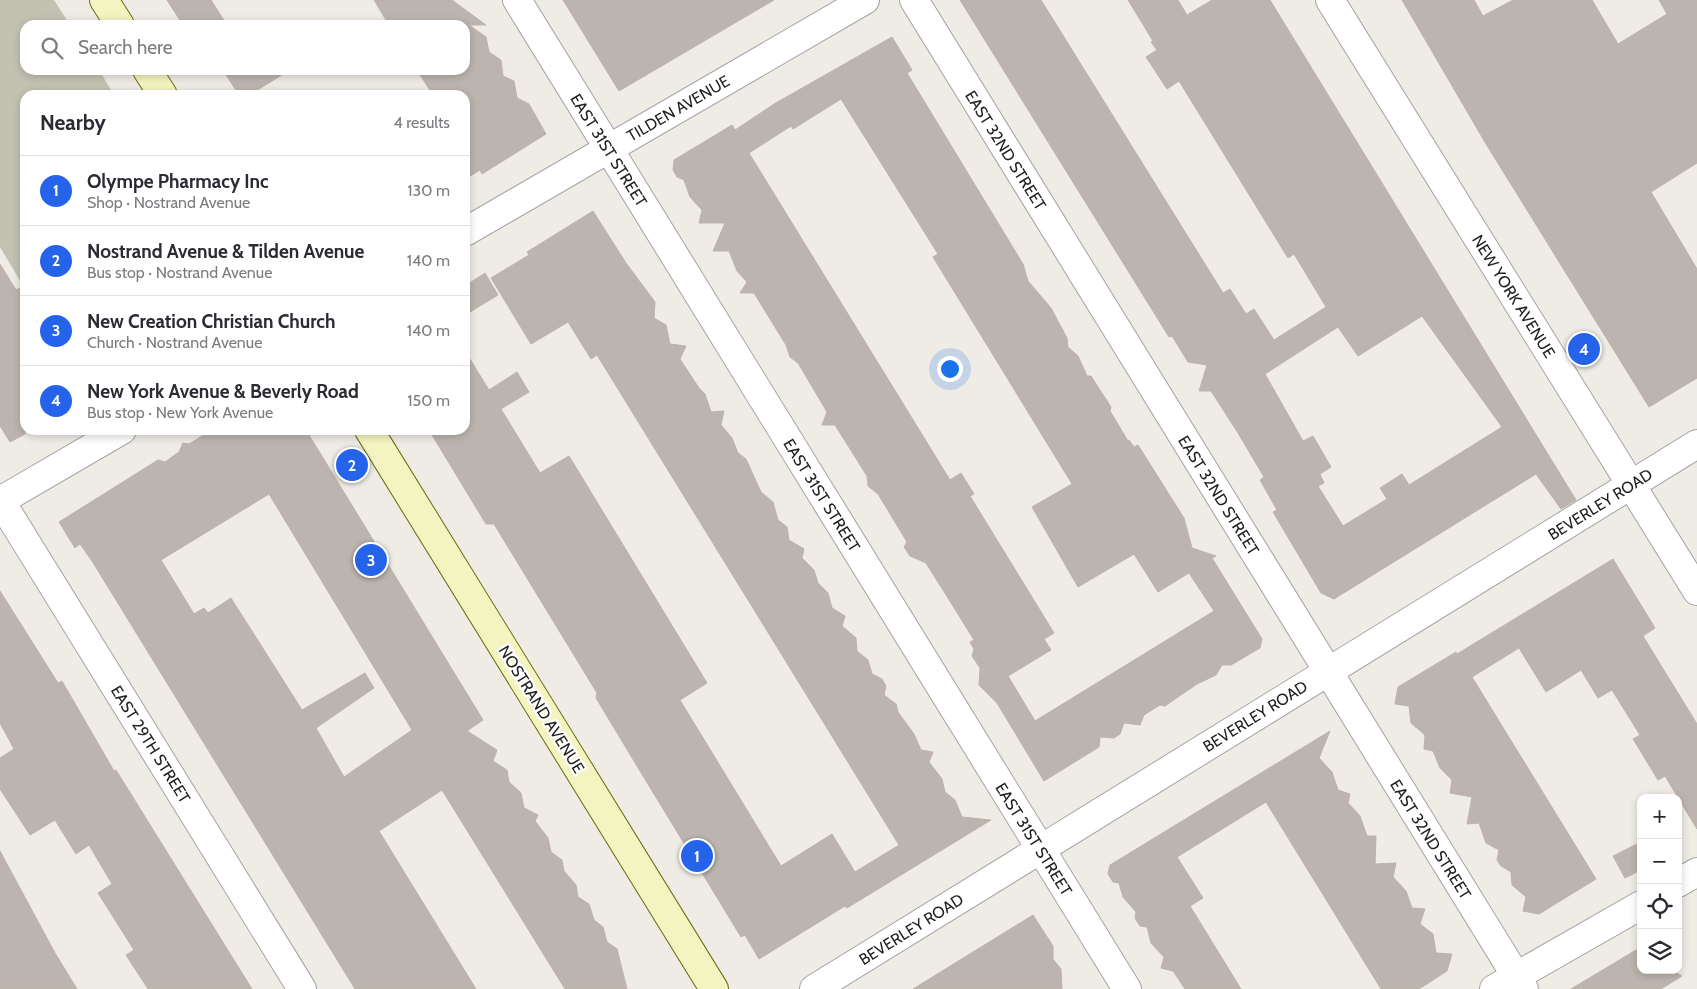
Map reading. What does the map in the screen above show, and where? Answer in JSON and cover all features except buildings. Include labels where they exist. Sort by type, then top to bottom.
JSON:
[{"type":"main road","points":[[104,0],[117,20]]},
{"type":"main road","points":[[151,75],[160,90]]},
{"type":"main road","name":"NOSTRAND AVENUE","points":[[372,435],[714,989]]},
{"type":"street","name":"EAST 31ST STREET","points":[[517,0],[1127,989]]},
{"type":"street","name":"TILDEN AVENUE","points":[[470,229],[865,0]]},
{"type":"street","name":"EAST 32ND STREET","points":[[914,0],[1328,672],[1511,985]]},
{"type":"street","name":"NEW YORK AVENUE","points":[[1330,0],[1697,591]]},
{"type":"street","points":[[0,500],[113,435]]},
{"type":"street","name":"BEVERLEY ROAD","points":[[814,989],[1697,444]]},
{"type":"street","name":"EAST 29TH STREET","points":[[0,500],[302,989]]},
{"type":"street","points":[[1682,881],[1697,872]]},
{"type":"street","points":[[1511,985],[1637,907]]},
{"type":"shaded area","points":[[0,0],[54,0],[67,20],[20,20],[20,75],[102,75],[111,90],[20,90],[20,281],[0,247]]},
{"type":"place","name":"New York Avenue & Beverly Road","points":[[1584,349]]},
{"type":"place","name":"Nostrand Avenue & Tilden Avenue","points":[[352,465]]},
{"type":"place","name":"New Creation Christian Church","points":[[371,560]]},
{"type":"place","name":"Olympe Pharmacy Inc","points":[[697,856]]}]
